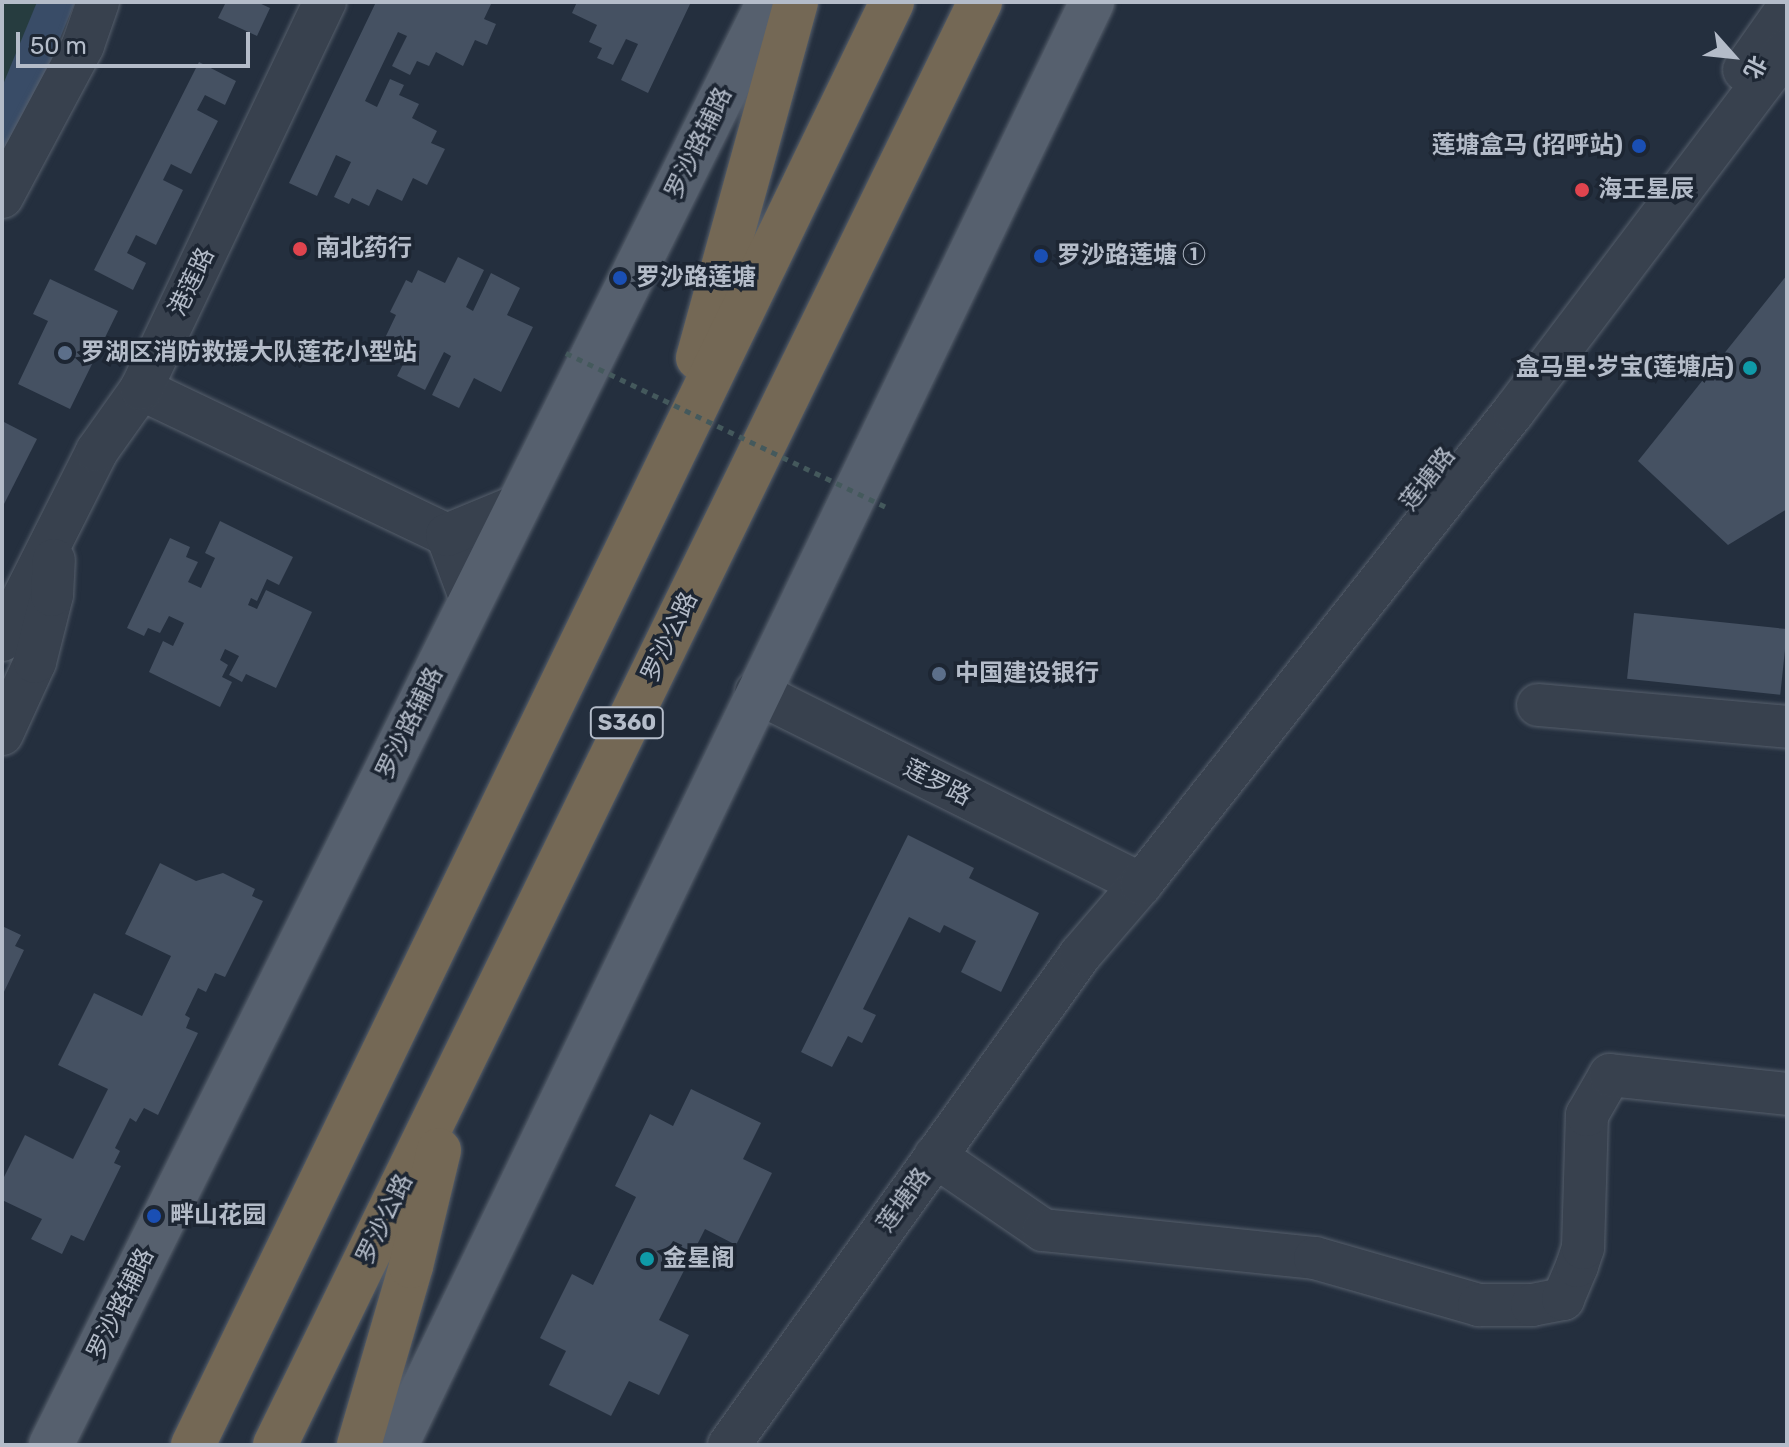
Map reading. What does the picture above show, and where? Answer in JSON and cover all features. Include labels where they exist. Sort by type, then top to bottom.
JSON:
[{"type":"highway","points":[[668,464],[796,2]]},
{"type":"highway","name":"S360","points":[[193,1445],[892,2]]},
{"type":"highway","name":"罗沙公路","points":[[275,1445],[980,2]]},
{"type":"highway","points":[[359,1445],[411,1266],[453,1080]]},
{"type":"main road","name":"罗沙路辅路","points":[[51,1445],[769,2]]},
{"type":"main road","points":[[396,1445],[756,692],[1092,2]]},
{"type":"street","points":[[2,197],[83,45],[98,2]]},
{"type":"street","name":"港莲路","points":[[2,640],[97,451],[141,389],[325,2]]},
{"type":"street","name":"莲塘路","points":[[729,1445],[1080,955],[1130,878],[1668,175],[1787,9]]},
{"type":"street","name":"莲塘路","points":[[1130,878],[1514,411],[1787,50]]},
{"type":"street","points":[[141,389],[447,535],[471,600]]},
{"type":"street","points":[[447,535],[519,505]]},
{"type":"street","points":[[2,592],[33,562],[58,530]]},
{"type":"street","points":[[2,734],[27,683],[41,640],[52,595],[58,530]]},
{"type":"street","name":"莲罗路","points":[[756,692],[1130,878]]},
{"type":"street","points":[[1538,705],[1787,727]]},
{"type":"street","points":[[935,1156],[1043,1230],[1315,1258],[1479,1305],[1532,1305],[1563,1299],[1577,1266],[1583,1248],[1587,1115],[1610,1075],[1787,1094]]},
{"type":"path","points":[[566,353],[890,509]]},
{"type":"green space","points":[[2,2],[58,2],[2,139]]},
{"type":"water","points":[[37,2],[75,2],[27,119],[2,163],[2,87]]},
{"type":"building","points":[[226,2],[257,2],[270,8],[257,36],[218,18]]},
{"type":"building","points":[[376,2],[492,2],[484,19],[496,24],[487,45],[475,40],[463,66],[436,52],[429,66],[417,61],[410,75],[392,66],[407,36],[398,32],[365,101],[377,107],[390,79],[404,85],[399,95],[419,104],[412,118],[437,131],[431,143],[445,149],[427,185],[413,178],[402,201],[377,189],[369,206],[352,198],[349,204],[334,197],[351,162],[336,155],[317,196],[289,183]]},
{"type":"building","points":[[577,2],[691,2],[648,93],[621,80],[638,44],[626,39],[613,65],[597,58],[602,48],[589,42],[597,25],[572,13]]},
{"type":"building","points":[[199,62],[236,81],[225,105],[205,95],[197,110],[218,121],[191,174],[171,164],[163,180],[183,190],[156,245],[136,235],[127,253],[146,263],[133,290],[94,270]]},
{"type":"building","points":[[458,257],[484,270],[466,307],[473,311],[491,273],[520,288],[507,315],[533,327],[501,392],[474,378],[459,408],[432,395],[451,356],[444,352],[425,390],[397,376],[410,351],[385,338],[396,315],[390,312],[406,280],[412,283],[418,270],[445,283]]},
{"type":"building","name":"盒马里·岁宝(莲塘店)","points":[[1787,275],[1787,509],[1728,545],[1638,461]]},
{"type":"building","name":"罗湖区消防救援大队莲花小型站","points":[[50,279],[118,311],[70,409],[18,384],[48,321],[33,314]]},
{"type":"building","points":[[2,421],[37,439],[2,508]]},
{"type":"building","points":[[220,521],[293,557],[279,585],[267,579],[257,601],[251,598],[248,605],[257,609],[266,590],[312,612],[276,688],[246,674],[242,682],[229,675],[239,656],[225,649],[220,660],[228,665],[222,677],[232,682],[220,707],[149,672],[163,641],[173,646],[184,623],[169,616],[160,633],[148,628],[144,636],[127,628],[170,538],[190,547],[186,557],[198,562],[188,582],[201,588],[215,558],[205,553]]},
{"type":"building","points":[[1634,613],[1787,629],[1780,695],[1627,679]]},
{"type":"building","points":[[908,835],[974,868],[969,878],[1039,913],[1001,992],[961,972],[976,941],[944,925],[940,933],[909,917],[863,1009],[876,1015],[862,1043],[848,1036],[832,1067],[801,1052]]},
{"type":"building","points":[[160,863],[196,881],[223,873],[255,889],[252,896],[263,901],[225,977],[215,973],[206,992],[198,988],[185,1015],[190,1018],[186,1028],[198,1033],[158,1115],[144,1108],[136,1122],[130,1118],[115,1148],[120,1151],[114,1163],[121,1166],[84,1241],[71,1235],[62,1254],[31,1239],[42,1219],[2,1200],[2,1181],[25,1135],[73,1159],[108,1089],[58,1065],[94,993],[142,1016],[171,956],[125,934]]},
{"type":"building","points":[[2,926],[21,935],[15,946],[24,950],[2,996]]},
{"type":"building","name":"金星阁","points":[[691,1089],[761,1123],[743,1159],[772,1173],[736,1245],[705,1229],[659,1320],[689,1335],[659,1395],[629,1381],[611,1416],[549,1385],[566,1351],[540,1338],[572,1274],[593,1285],[636,1197],[615,1186],[650,1114],[673,1126]]},
{"type":"place","name":"莲塘盒马 (招呼站)","points":[[1639,146]]},
{"type":"place","name":"海王星辰","points":[[1582,190]]},
{"type":"place","name":"南北药行","points":[[300,249]]},
{"type":"place","name":"罗沙路莲塘 ①","points":[[1041,256]]},
{"type":"place","name":"罗沙路莲塘","points":[[620,278]]},
{"type":"place","name":"罗湖区消防救援大队莲花小型站","points":[[65,353]]},
{"type":"place","name":"盒马里·岁宝(莲塘店)","points":[[1750,368]]},
{"type":"place","name":"中国建设银行","points":[[939,674]]},
{"type":"place","name":"畔山花园","points":[[154,1216]]},
{"type":"place","name":"金星阁","points":[[647,1259]]}]
